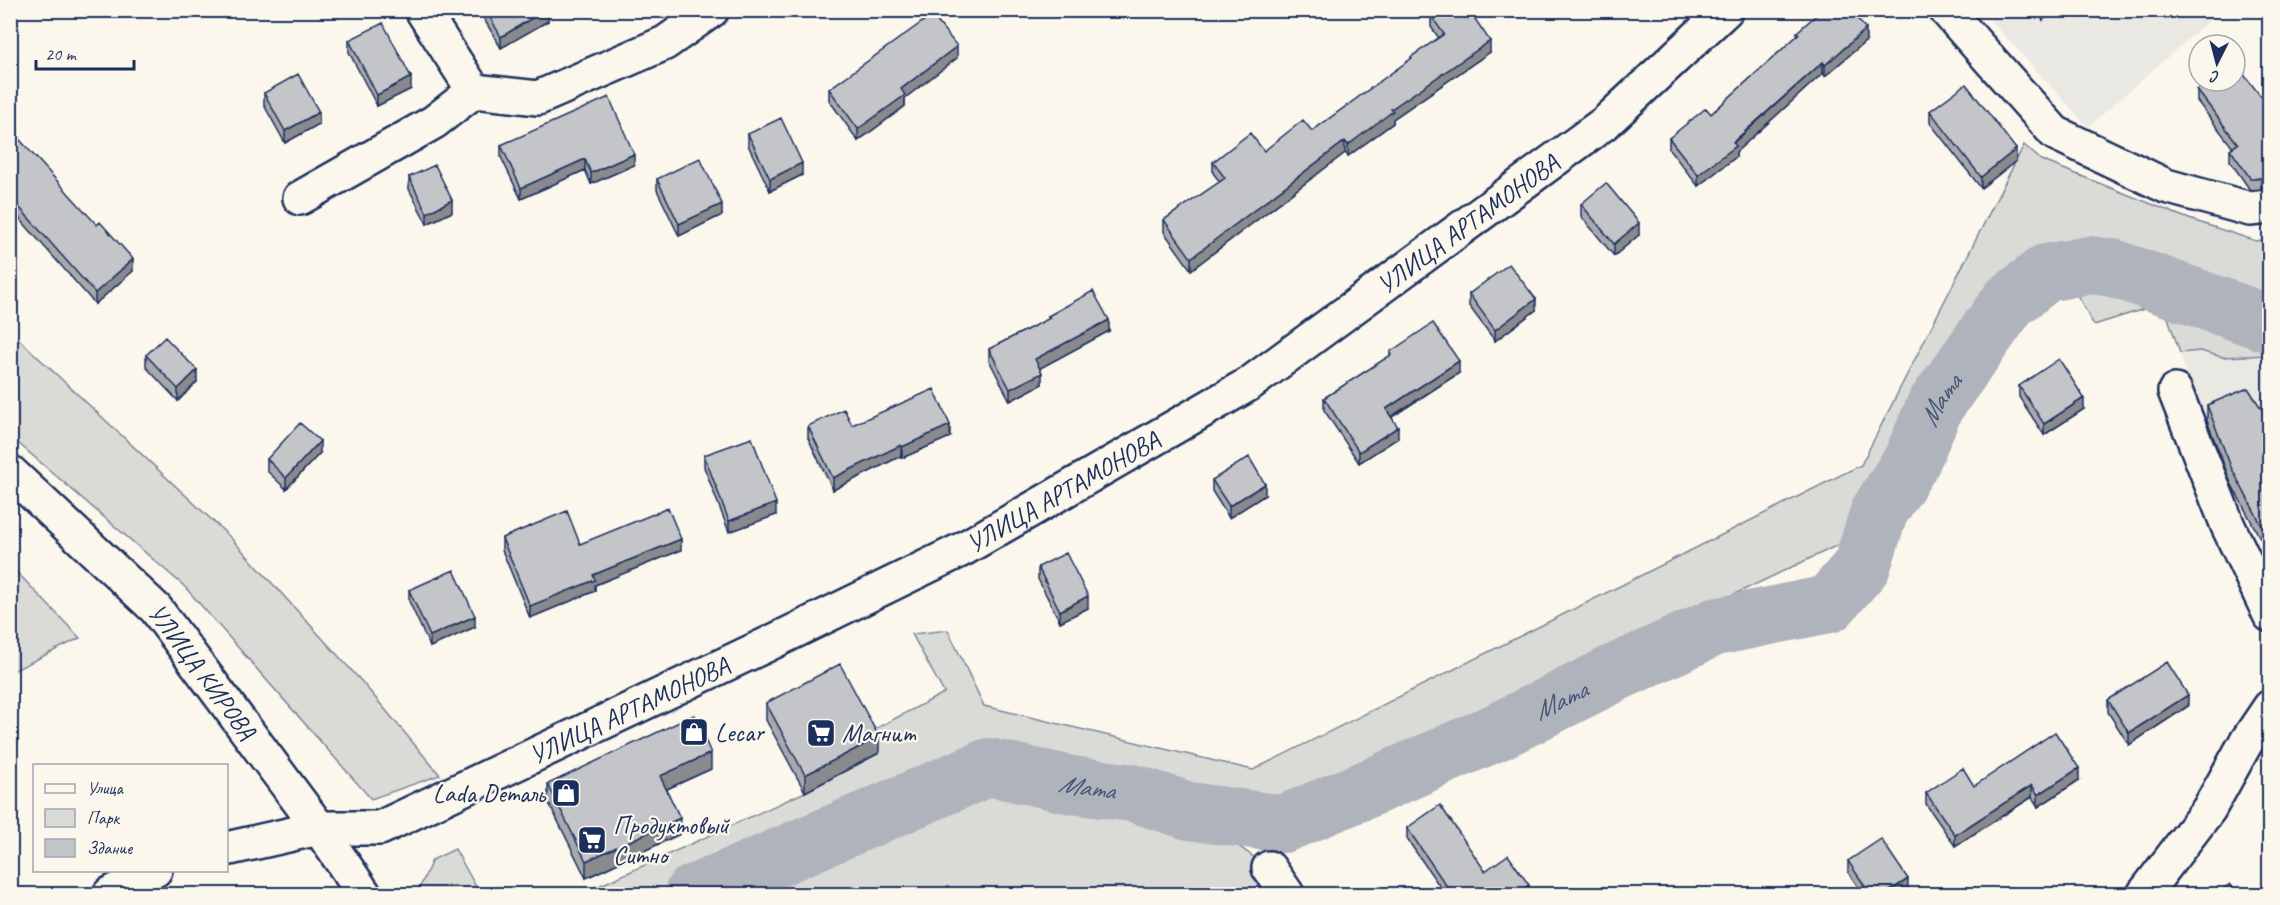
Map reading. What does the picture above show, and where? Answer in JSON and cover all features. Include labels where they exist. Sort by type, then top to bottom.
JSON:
[{"type":"street","points":[[422,10],[474,91]]},
{"type":"street","points":[[300,198],[434,122],[474,91],[538,98],[665,43],[712,10]]},
{"type":"street","name":"УЛИЦА АРТАМОНОВА","points":[[228,849],[319,828],[380,828],[963,549],[1249,384],[1606,122],[1726,10]]},
{"type":"street","points":[[1946,10],[2055,133],[2166,186],[2250,209],[2270,207]]},
{"type":"street","points":[[2175,391],[2228,526],[2270,615]]},
{"type":"street","name":"УЛИЦА КИРОВА","points":[[10,472],[156,609],[319,828],[364,894]]},
{"type":"street","points":[[2142,892],[2209,809],[2245,744],[2270,708]]},
{"type":"street","points":[[110,894],[151,872]]},
{"type":"shaded area","points":[[1982,11],[2220,11],[2195,33],[2187,33],[2187,40],[2088,127]]},
{"type":"shaded area","points":[[2200,351],[2222,357],[2269,355],[2269,557],[2201,424],[2180,353]]},
{"type":"green space","points":[[2024,145],[2041,160],[2189,219],[2256,241],[2269,239],[2269,355],[2222,357],[2200,351],[2180,353],[2163,303],[2094,325],[2067,277],[2022,303],[1889,521],[1285,807],[1229,839],[1269,868],[1287,894],[581,894],[805,792],[879,753],[867,733],[944,693],[912,634],[948,630],[984,706],[1253,770],[1861,465]]},
{"type":"green space","points":[[10,331],[230,537],[363,683],[440,775],[371,799],[184,586],[11,437]]},
{"type":"green space","points":[[11,566],[80,638],[11,672]]},
{"type":"green space","points":[[455,849],[480,894],[417,894],[432,860]]},
{"type":"building","points":[[486,10],[545,10],[501,37]]},
{"type":"building","points":[[1439,10],[1469,10],[1490,41],[1391,109],[1393,111],[1348,145],[1345,141],[1191,258],[1164,220],[1225,178],[1213,162],[1250,133],[1264,151],[1303,120],[1312,131],[1444,34],[1431,16]]},
{"type":"building","points":[[1822,10],[1850,10],[1866,29],[1825,65],[1823,62],[1733,142],[1736,146],[1698,175],[1669,138],[1706,108],[1711,114]]},
{"type":"building","points":[[932,15],[957,46],[901,89],[905,95],[858,129],[829,89]]},
{"type":"building","points":[[383,23],[411,77],[377,95],[349,40]]},
{"type":"building","points":[[298,74],[319,112],[285,131],[264,93]]},
{"type":"building","points":[[2247,78],[2270,108],[2270,172],[2261,178],[2250,178],[2230,149],[2238,144],[2199,93],[2247,93]]},
{"type":"building","points":[[1966,84],[2016,149],[1981,177],[1930,111]]},
{"type":"building","points":[[609,97],[634,154],[591,173],[585,159],[521,188],[501,145]]},
{"type":"building","points":[[781,118],[802,163],[770,179],[748,134]]},
{"type":"building","points":[[10,129],[97,225],[100,222],[133,259],[95,293],[12,199],[14,197],[10,193]]},
{"type":"building","points":[[700,158],[722,204],[679,224],[657,179]]},
{"type":"building","points":[[435,165],[452,200],[427,213],[409,177]]},
{"type":"building","points":[[1606,183],[1639,223],[1614,244],[1581,204]]},
{"type":"building","points":[[1509,264],[1536,299],[1495,330],[1469,294]]},
{"type":"building","points":[[1093,291],[1109,320],[1035,359],[1042,373],[1010,389],[989,349],[1050,318],[1048,316]]},
{"type":"building","points":[[1433,323],[1459,361],[1386,409],[1398,427],[1359,452],[1324,398],[1391,355],[1390,352]]},
{"type":"building","points":[[165,337],[197,370],[178,389],[146,355]]},
{"type":"building","points":[[2059,359],[2084,398],[2044,424],[2019,386]]},
{"type":"building","points":[[2248,388],[2270,422],[2270,541],[2231,467],[2207,405]]},
{"type":"building","points":[[934,389],[950,425],[902,447],[901,445],[833,478],[808,426],[844,409],[852,425]]},
{"type":"building","points":[[300,423],[320,441],[286,478],[267,459]]},
{"type":"building","points":[[752,438],[776,503],[729,521],[704,455]]},
{"type":"building","points":[[1249,457],[1265,484],[1229,506],[1212,480]]},
{"type":"building","points":[[668,508],[681,539],[593,575],[595,580],[530,606],[502,538],[567,511],[580,544]]},
{"type":"building","points":[[1066,553],[1088,596],[1060,611],[1038,567]]},
{"type":"building","points":[[454,570],[475,616],[430,636],[409,590]]},
{"type":"building","points":[[2167,662],[2188,695],[2129,733],[2108,700]]},
{"type":"building","points":[[840,664],[879,737],[805,775],[766,703]]},
{"type":"building","points":[[694,715],[711,753],[660,776],[680,818],[586,861],[548,784]]},
{"type":"building","points":[[2055,732],[2079,768],[2038,795],[2032,785],[1955,835],[1926,793],[1963,768],[1974,786]]},
{"type":"building","points":[[1440,805],[1485,871],[1508,855],[1529,885],[1515,894],[1452,894],[1407,828]]},
{"type":"building","points":[[1881,839],[1908,879],[1885,894],[1870,894],[1848,861]]},
{"type":"building","points":[[2230,884],[2238,894],[2216,894]]},
{"type":"waterway","name":"Мата","points":[[693,894],[989,767],[1072,785],[1133,793],[1189,811],[1283,824],[1497,732],[1615,673],[1715,627],[1829,604],[1862,566],[1879,512],[1912,460],[1935,406],[2009,302],[2046,273],[2089,265],[2113,268],[2270,324]]},
{"type":"place","name":"Lecar","points":[[694,732]]},
{"type":"place","name":"Магнит","points":[[821,733]]},
{"type":"place","name":"Lada Dеталь","points":[[566,793]]},
{"type":"place","name":"Продуктовый Ситно","points":[[592,840]]}]
